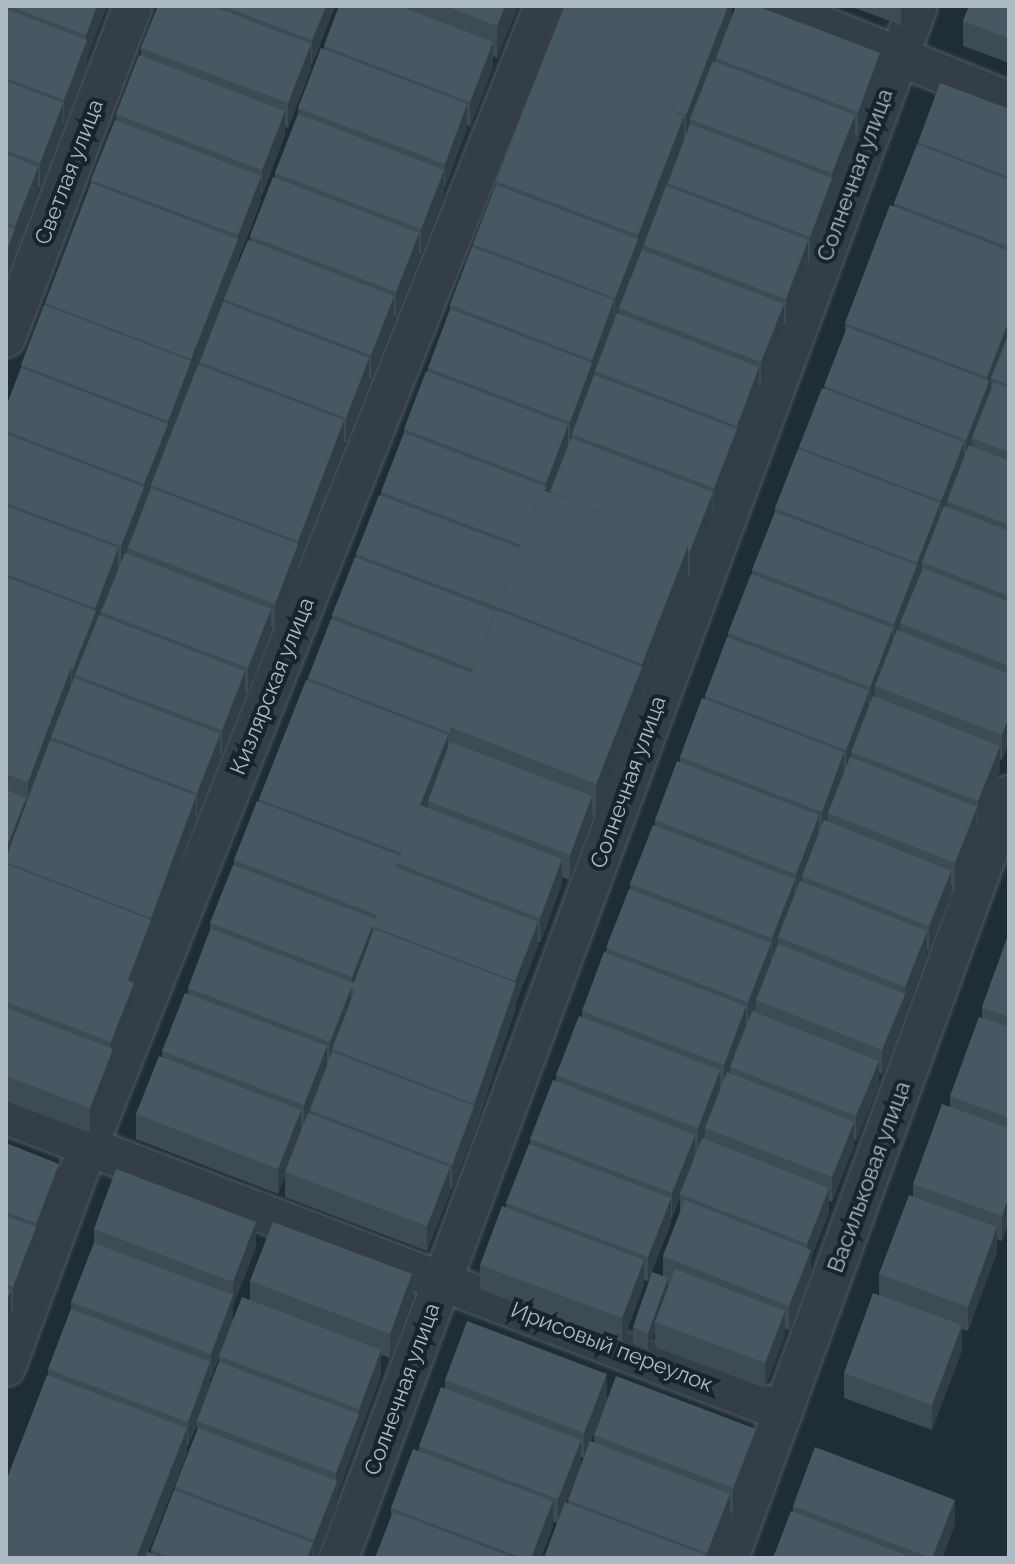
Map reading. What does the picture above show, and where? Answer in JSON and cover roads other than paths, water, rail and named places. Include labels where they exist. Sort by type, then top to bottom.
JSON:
[{"type":"street","name":"Светлая улица","points":[[6,338],[133,6]]},
{"type":"street","name":"Кизлярская улица","points":[[6,1367],[88,1147],[544,6]]},
{"type":"street","points":[[774,6],[1009,101]]},
{"type":"street","name":"Солнечная улица","points":[[339,1558],[918,6]]},
{"type":"street","name":"Васильковая улица","points":[[729,1558],[1009,795]]},
{"type":"street","name":"Ирисовый переулок","points":[[6,1115],[783,1412]]}]
